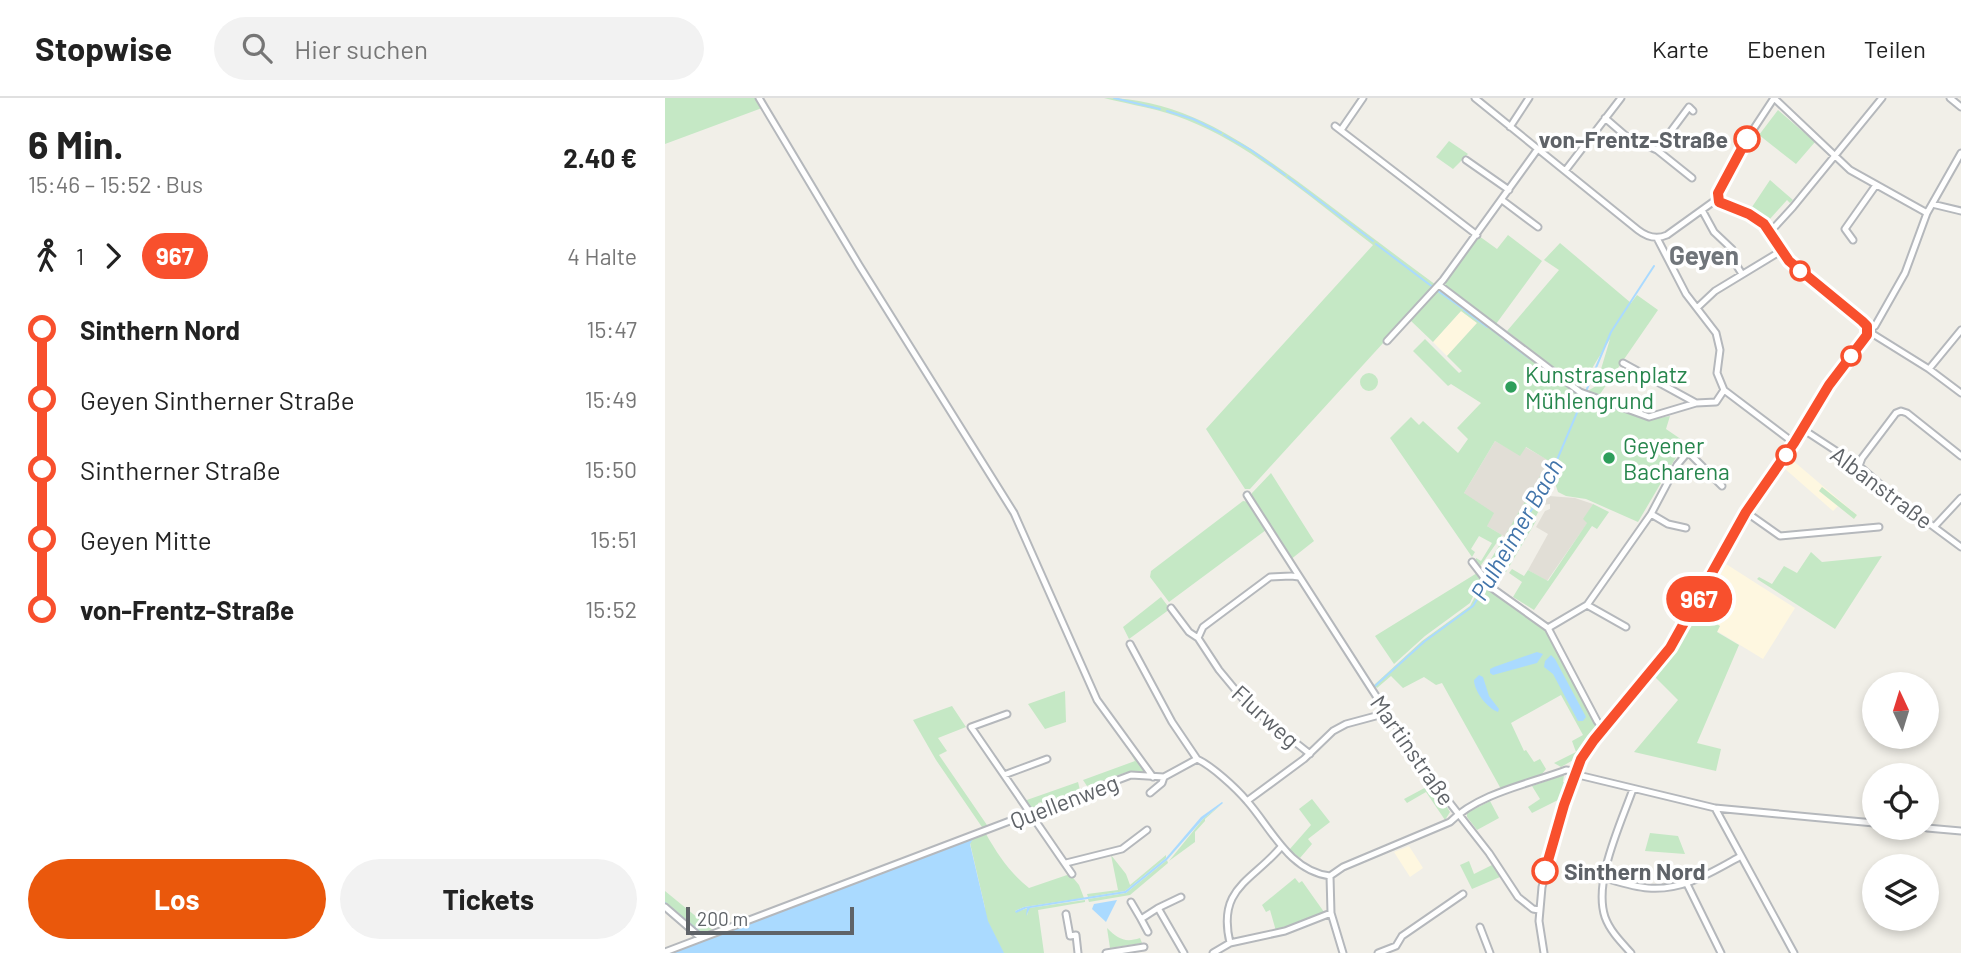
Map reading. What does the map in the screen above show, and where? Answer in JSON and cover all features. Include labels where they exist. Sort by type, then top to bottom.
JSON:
[{"type":"street","points":[[759,98],[1014,513],[1097,700],[1153,777]]},
{"type":"street","points":[[1363,98],[1338,128],[1477,235]]},
{"type":"street","points":[[1475,98],[1645,235],[1657,238],[1667,235],[1717,199],[1747,139],[1774,98],[1850,170],[1927,213]]},
{"type":"street","points":[[1510,127],[1529,98]]},
{"type":"street","points":[[1565,171],[1621,98]]},
{"type":"street","points":[[1771,231],[1882,98]]},
{"type":"street","points":[[1949,98],[1961,107]]},
{"type":"street","points":[[1657,150],[1689,107],[1693,111]]},
{"type":"street","points":[[1605,118],[1627,137],[1657,150],[1692,178]]},
{"type":"street","points":[[1387,341],[1439,285],[1537,150]]},
{"type":"street","points":[[1544,953],[1539,910],[1545,873],[1574,772],[1603,729],[1670,648],[1746,512],[1794,443],[1829,385],[1868,331],[1875,326],[1905,273],[1927,213],[1961,153]]},
{"type":"street","points":[[1466,160],[1509,190]]},
{"type":"street","points":[[1853,240],[1845,229],[1876,185]]},
{"type":"street","points":[[1717,199],[1721,204],[1749,214],[1771,231],[1781,251],[1815,284],[1862,321],[1868,331],[1929,369],[1961,393]]},
{"type":"street","points":[[1502,200],[1538,227]]},
{"type":"street","points":[[1932,204],[1961,211]]},
{"type":"street","points":[[1702,210],[1714,232],[1731,249],[1742,274]]},
{"type":"street","points":[[1657,238],[1686,294],[1716,333],[1720,350],[1717,373],[1724,390],[1794,443]]},
{"type":"street","points":[[1698,307],[1715,291],[1781,251]]},
{"type":"street","points":[[1439,285],[1583,393],[1649,416],[1696,403],[1716,402],[1724,390]]},
{"type":"street","points":[[1929,369],[1961,330]]},
{"type":"street","points":[[1623,363],[1696,403]]},
{"type":"street","points":[[1859,466],[1862,458],[1901,411],[1961,456]]},
{"type":"street","name":"Albanstraße","points":[[1801,428],[1859,466],[1961,547]]},
{"type":"street","points":[[1548,628],[1587,605],[1651,514],[1677,465],[1688,452],[1722,486]]},
{"type":"street","name":"Martinstraße","points":[[1247,495],[1387,713],[1458,814],[1489,853],[1518,897],[1533,909],[1539,910]]},
{"type":"street","points":[[1934,527],[1961,498]]},
{"type":"street","points":[[1746,512],[1780,536],[1879,527]]},
{"type":"street","points":[[1651,514],[1668,524],[1686,528]]},
{"type":"street","points":[[1472,562],[1492,588],[1548,628],[1603,729]]},
{"type":"street","points":[[1199,640],[1203,627],[1266,579],[1297,575]]},
{"type":"street","points":[[1587,605],[1626,627]]},
{"type":"street","name":"Flurweg","points":[[1171,608],[1248,705],[1310,754]]},
{"type":"street","points":[[1130,644],[1172,722],[1197,759],[1247,801],[1281,847],[1314,871],[1330,876]]},
{"type":"street","points":[[1007,713],[971,727],[1072,874]]},
{"type":"street","points":[[1247,801],[1310,754],[1340,727],[1387,713]]},
{"type":"street","points":[[1004,775],[1048,759]]},
{"type":"street","name":"Quellenweg","points":[[665,952],[1131,775],[1164,777],[1197,759]]},
{"type":"street","points":[[1330,876],[1343,867],[1450,822],[1458,814],[1494,796],[1566,770],[1715,808],[1862,822]]},
{"type":"street","name":"Quellenweg","points":[[1150,793],[1164,777]]},
{"type":"street","points":[[1630,953],[1615,936],[1607,921],[1602,901],[1613,848],[1633,789]]},
{"type":"street","points":[[1715,808],[1794,953]]},
{"type":"street","points":[[1939,829],[1961,831]]},
{"type":"street","points":[[1066,863],[1122,849],[1147,830]]},
{"type":"street","points":[[1230,943],[1226,922],[1228,906],[1244,880],[1281,847]]},
{"type":"street","points":[[1605,878],[1651,888],[1687,884],[1741,856]]},
{"type":"street","points":[[1330,876],[1331,913],[1343,953]]},
{"type":"street","points":[[1687,884],[1721,953]]},
{"type":"street","points":[[1378,953],[1396,946],[1402,936],[1463,894]]},
{"type":"street","points":[[1141,919],[1181,897]]},
{"type":"street","points":[[1131,902],[1147,932]]},
{"type":"street","points":[[665,907],[701,939]]},
{"type":"street","points":[[1159,908],[1184,953]]},
{"type":"street","points":[[1213,953],[1230,943],[1285,931],[1331,913]]},
{"type":"street","points":[[1066,914],[1070,936],[1076,935],[1078,953]]},
{"type":"street","points":[[1480,927],[1490,953]]},
{"type":"street","points":[[1396,946],[1398,953]]},
{"type":"street","points":[[1106,953],[1144,947]]},
{"type":"shaded area","points":[[1461,311],[1477,323],[1447,356],[1433,342]]},
{"type":"shaded area","points":[[1495,441],[1520,455],[1525,447],[1550,461],[1505,537],[1487,526],[1464,493]]},
{"type":"shaded area","points":[[1791,459],[1857,515],[1854,519],[1838,506],[1833,511],[1784,468]]},
{"type":"shaded area","points":[[1549,496],[1575,498],[1593,504],[1584,519],[1588,522],[1547,581],[1528,570],[1548,534],[1536,527],[1545,511],[1550,509],[1550,504],[1543,505]]},
{"type":"shaded area","points":[[1726,564],[1795,608],[1763,659],[1717,631],[1700,613]]},
{"type":"shaded area","points":[[1409,846],[1423,868],[1410,877],[1394,852]]},
{"type":"green space","points":[[665,98],[756,98],[762,108],[665,144]]},
{"type":"green space","points":[[1104,98],[1135,100],[1165,107],[1221,131],[1274,164],[1436,285],[1250,489],[1245,489],[1206,429],[1373,245],[1283,176],[1212,131],[1167,113]]},
{"type":"green space","points":[[1778,110],[1815,142],[1796,164],[1759,135]]},
{"type":"green space","points":[[1449,141],[1468,154],[1453,169],[1436,157]]},
{"type":"green space","points":[[1770,180],[1793,200],[1790,203],[1787,200],[1769,220],[1750,210]]},
{"type":"green space","points":[[1508,235],[1542,261],[1496,324],[1445,286],[1446,280],[1479,236],[1497,249]]},
{"type":"green space","points":[[1560,243],[1631,303],[1637,295],[1658,310],[1598,397],[1586,392],[1596,386],[1610,339],[1580,388],[1507,331],[1559,270],[1544,260]]},
{"type":"green space","points":[[1439,288],[1577,395],[1652,419],[1670,416],[1666,429],[1685,442],[1638,522],[1586,499],[1558,492],[1555,483],[1559,472],[1550,468],[1557,473],[1534,520],[1536,521],[1506,572],[1503,570],[1493,585],[1484,576],[1484,571],[1549,461],[1526,447],[1520,456],[1495,441],[1464,493],[1494,513],[1487,526],[1502,535],[1479,568],[1475,563],[1476,558],[1481,561],[1492,543],[1479,536],[1471,549],[1475,552],[1472,557],[1390,438],[1411,417],[1419,425],[1423,421],[1458,453],[1468,439],[1457,428],[1481,403],[1451,384],[1448,386],[1413,351],[1425,339],[1459,373],[1462,371],[1447,356],[1477,323],[1461,311],[1433,342],[1410,320]]},
{"type":"green space","points":[[1369,373],[1375,376],[1378,382],[1375,388],[1369,391],[1363,388],[1360,382],[1363,376]]},
{"type":"green space","points":[[1271,473],[1314,541],[1290,560],[1252,500],[1252,493]]},
{"type":"green space","points":[[1822,487],[1857,515],[1854,519],[1819,491]]},
{"type":"green space","points":[[1243,501],[1249,502],[1266,530],[1169,602],[1150,577],[1151,571]]},
{"type":"green space","points":[[1593,504],[1609,512],[1597,529],[1592,526],[1534,610],[1513,597],[1522,582],[1509,573],[1512,569],[1524,576],[1528,570],[1548,581],[1587,523],[1583,519]]},
{"type":"green space","points":[[1811,552],[1822,562],[1882,556],[1835,629],[1757,579],[1759,577],[1772,584],[1784,566],[1797,573]]},
{"type":"green space","points":[[1477,573],[1481,579],[1470,603],[1425,636],[1394,664],[1375,636]]},
{"type":"green space","points":[[1483,582],[1536,621],[1551,638],[1566,662],[1597,728],[1575,759],[1561,767],[1554,763],[1576,752],[1572,741],[1583,735],[1561,695],[1511,723],[1524,751],[1526,750],[1534,762],[1540,759],[1546,769],[1542,774],[1501,789],[1442,683],[1436,685],[1424,677],[1403,688],[1391,676],[1377,688],[1374,685],[1422,641],[1470,606]]},
{"type":"green space","points":[[1161,597],[1170,609],[1129,639],[1123,627]]},
{"type":"green space","points":[[1698,607],[1701,609],[1700,613],[1720,626],[1717,632],[1739,645],[1697,743],[1721,749],[1716,771],[1634,752],[1678,700],[1654,676]]},
{"type":"green space","points":[[1065,691],[1066,722],[1045,729],[1028,704]]},
{"type":"green space","points":[[952,706],[966,727],[938,738],[947,751],[939,755],[989,828],[984,830],[936,760],[913,720]]},
{"type":"green space","points":[[1128,749],[1146,771],[1144,773],[1127,772],[1087,786],[1083,780],[1135,761]]},
{"type":"green space","points":[[1564,775],[1563,782],[1567,782],[1562,798],[1532,813],[1528,807],[1540,799],[1532,786]]},
{"type":"green space","points":[[1078,782],[1080,790],[1043,804],[1038,803],[1038,806],[1030,809],[1024,801]]},
{"type":"green space","points":[[1432,784],[1450,812],[1445,820],[1426,792],[1407,803],[1404,799]]},
{"type":"green space","points":[[1312,799],[1330,822],[1308,839],[1312,844],[1300,858],[1289,850],[1311,825],[1299,809]]},
{"type":"green space","points":[[1490,801],[1499,818],[1477,830],[1467,813]]},
{"type":"green space","points":[[1223,803],[1195,832],[1195,842],[1169,861],[1203,819]]},
{"type":"green space","points":[[1650,833],[1678,836],[1685,854],[1645,851]]},
{"type":"green space","points":[[986,834],[1005,863],[1029,888],[1070,874],[1079,885],[1084,898],[1024,907],[1016,912],[1028,908],[1027,916],[1029,908],[1085,902],[1038,910],[1044,953],[893,953],[985,908],[970,843]]},
{"type":"green space","points":[[1111,855],[1126,874],[1130,885],[1166,855],[1166,858],[1125,891],[1088,897],[1087,894],[1118,890]]},
{"type":"green space","points":[[1167,860],[1168,863],[1130,895],[1089,902],[1088,899],[1126,893]]},
{"type":"green space","points":[[1469,861],[1474,874],[1492,865],[1500,877],[1472,889],[1460,865]]},
{"type":"green space","points":[[1295,878],[1299,883],[1302,881],[1324,912],[1276,931],[1270,910],[1266,912],[1262,905]]},
{"type":"green space","points":[[665,891],[715,932],[703,937],[665,905]]},
{"type":"green space","points":[[1107,928],[1122,939],[1140,938],[1142,943],[1110,948]]},
{"type":"water","points":[[1537,652],[1543,654],[1537,663],[1493,675],[1490,673],[1490,669],[1494,667]]},
{"type":"water","points":[[1551,655],[1586,717],[1583,721],[1578,721],[1553,674],[1544,667],[1545,661]]},
{"type":"water","points":[[1479,675],[1483,677],[1489,696],[1499,709],[1498,712],[1486,703],[1476,689],[1474,680]]},
{"type":"water","points":[[1222,802],[1167,860],[1126,893],[1030,908],[1026,916],[1027,908],[1016,913],[1015,911],[1024,907],[1125,891],[1166,858],[1201,817]]},
{"type":"water","points":[[973,839],[970,844],[988,921],[1004,953],[672,953]]},
{"type":"water","points":[[1117,900],[1106,922],[1092,909],[1094,904]]},
{"type":"waterway","points":[[1114,98],[1160,109]]},
{"type":"waterway","points":[[1167,111],[1193,119],[1221,133]]},
{"type":"waterway","points":[[1224,135],[1251,150],[1285,175]]},
{"type":"waterway","points":[[1288,177],[1373,241]]},
{"type":"waterway","points":[[1376,244],[1434,288]]},
{"type":"waterway","name":"Pulheimer Bach","points":[[1375,686],[1425,641],[1473,606],[1546,486],[1611,332],[1654,266]]},
{"type":"waterway","points":[[1438,291],[1462,308]]},
{"type":"waterway","points":[[1464,310],[1487,327]]},
{"type":"waterway","points":[[1491,329],[1503,338]]},
{"type":"waterway","points":[[1505,340],[1529,358]]},
{"type":"waterway","points":[[665,903],[701,933]]},
{"type":"bus line","name":"967","points":[[1545,871],[1564,805],[1581,759],[1670,648],[1746,512],[1794,443],[1829,385],[1867,335],[1867,326],[1862,321],[1789,261],[1764,224],[1749,214],[1721,204],[1717,199],[1747,139]]},
{"type":"place","name":"von-Frentz-Straße","points":[[1747,139]]},
{"type":"place","name":"Kunstrasenplatz Mühlengrund","points":[[1511,387]]},
{"type":"place","name":"Geyener Bacharena","points":[[1609,458]]},
{"type":"place","name":"Sinthern Nord","points":[[1545,871]]},
{"type":"district","name":"Geyen","points":[[1704,254]]}]
